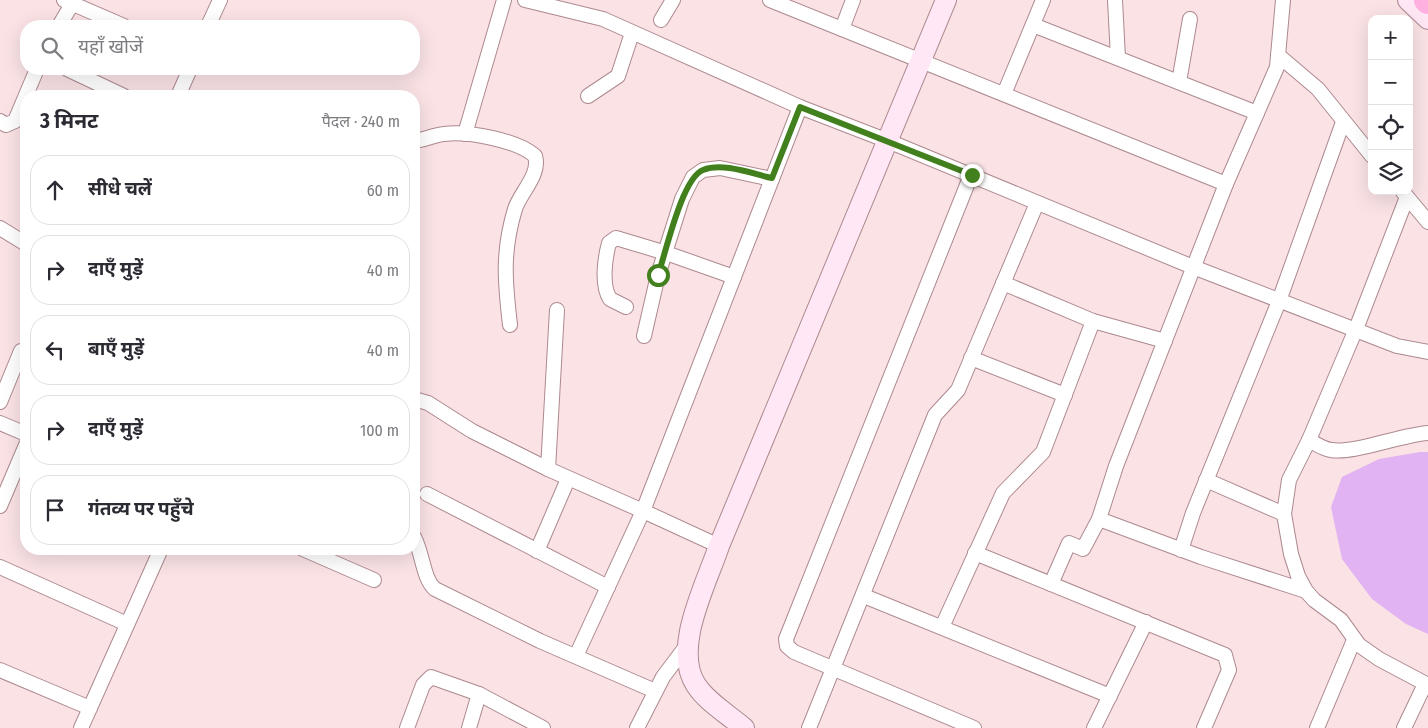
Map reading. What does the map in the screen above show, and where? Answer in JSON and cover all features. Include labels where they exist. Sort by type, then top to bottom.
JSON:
[{"type":"street","points":[[211,20],[220,0]]},
{"type":"street","points":[[465,134],[504,0]]},
{"type":"street","points":[[525,0],[603,19],[800,107],[888,140],[1279,302],[1356,329],[1397,346],[1428,352]]},
{"type":"street","points":[[661,20],[674,0]]},
{"type":"street","points":[[770,0],[1226,184]]},
{"type":"street","points":[[842,29],[853,0]]},
{"type":"street","points":[[744,728],[696,686],[688,670],[687,637],[719,546],[946,0]]},
{"type":"street","points":[[1004,94],[1043,0]]},
{"type":"street","points":[[1116,0],[1118,58]]},
{"type":"street","points":[[1051,584],[1069,543],[1083,549],[1099,519],[1116,466],[1193,267],[1226,184],[1277,67],[1283,0]]},
{"type":"street","points":[[1408,0],[1428,19]]},
{"type":"street","points":[[61,20],[68,2],[110,20]]},
{"type":"street","points":[[1179,82],[1190,19]]},
{"type":"street","points":[[1033,25],[1257,113]]},
{"type":"street","points":[[588,96],[618,76],[632,33]]},
{"type":"street","points":[[1278,55],[1318,89],[1368,151]]},
{"type":"street","points":[[28,90],[34,75]]},
{"type":"street","points":[[80,75],[111,90]]},
{"type":"street","points":[[181,90],[187,75]]},
{"type":"street","points":[[576,656],[643,511],[800,107]]},
{"type":"street","points":[[0,121],[6,125],[15,121],[20,109]]},
{"type":"street","points":[[1181,550],[1206,480],[1279,302],[1343,122]]},
{"type":"street","points":[[420,140],[443,134],[481,135],[528,150],[536,159],[535,169],[515,208],[506,254],[504,275],[510,325]]},
{"type":"street","points":[[644,336],[658,275],[682,199],[693,177],[704,170],[720,168],[772,178]]},
{"type":"street","points":[[972,175],[788,630],[788,646],[794,652],[974,728]]},
{"type":"street","points":[[1404,728],[1427,685],[1379,659],[1354,640],[1341,620],[1314,600],[1306,591],[1298,576],[1291,554],[1284,514],[1289,480],[1309,440],[1356,329],[1405,195]]},
{"type":"street","points":[[1406,195],[1428,222]]},
{"type":"street","points":[[809,728],[864,596],[935,415],[958,390],[1037,203]]},
{"type":"street","points":[[0,228],[20,240]]},
{"type":"street","points":[[626,307],[613,301],[607,295],[606,260],[609,243],[616,238],[666,252],[734,277]]},
{"type":"street","points":[[1003,283],[1093,321],[1164,341]]},
{"type":"street","points":[[548,469],[557,310]]},
{"type":"street","points":[[942,627],[1008,486],[1035,463],[1043,452],[1093,321]]},
{"type":"street","points":[[0,402],[20,353]]},
{"type":"street","points":[[971,358],[1065,395]]},
{"type":"street","points":[[420,401],[428,403],[472,431],[568,479],[719,546]]},
{"type":"street","points":[[0,424],[20,432]]},
{"type":"street","points":[[1309,440],[1325,449],[1346,451],[1414,434],[1428,433]]},
{"type":"street","points":[[0,506],[20,459]]},
{"type":"street","points":[[537,551],[568,479]]},
{"type":"street","points":[[1206,480],[1284,514]]},
{"type":"street","points":[[427,494],[608,587]]},
{"type":"street","points":[[1099,519],[1181,550],[1306,591]]},
{"type":"street","points":[[420,552],[428,584],[435,590],[655,691]]},
{"type":"street","points":[[975,554],[1225,655],[1230,670],[1204,728]]},
{"type":"street","points":[[81,728],[157,555]]},
{"type":"street","points":[[317,555],[374,580]]},
{"type":"street","points":[[0,567],[127,624]]},
{"type":"street","points":[[864,596],[1110,696]]},
{"type":"street","points":[[1094,728],[1146,622]]},
{"type":"street","points":[[1317,728],[1354,640]]},
{"type":"street","points":[[637,728],[655,691],[673,661],[687,645]]},
{"type":"street","points":[[0,670],[90,708]]},
{"type":"street","points":[[407,728],[423,685],[431,676],[479,694],[543,728]]},
{"type":"street","points":[[469,728],[479,694]]},
{"type":"shaded area","points":[[1428,452],[1428,634],[1406,624],[1372,599],[1342,559],[1331,507],[1342,477],[1379,459]]},
{"type":"route","points":[[658,275],[682,199],[693,177],[704,170],[720,168],[772,178],[800,107],[888,140],[972,175]]}]
